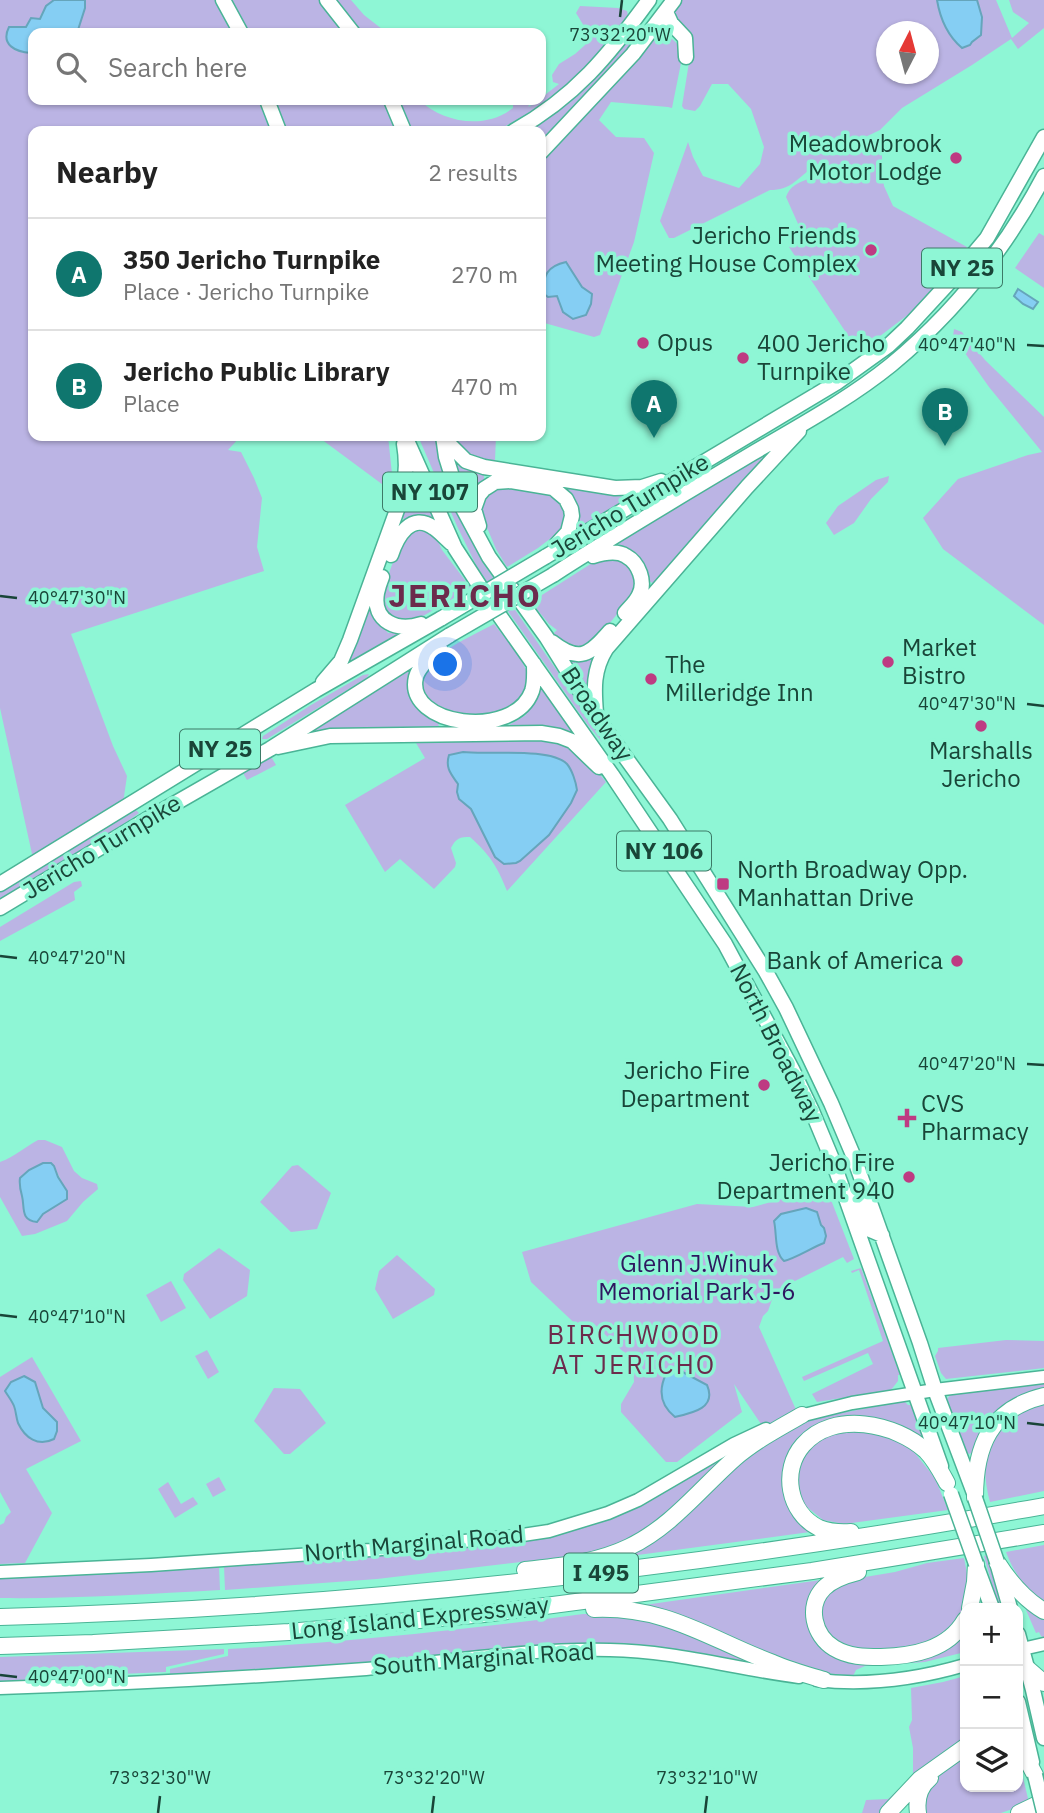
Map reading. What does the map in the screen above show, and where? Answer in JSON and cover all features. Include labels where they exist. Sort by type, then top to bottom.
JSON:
[{"type":"highway","points":[[975,1498],[975,1476],[987,1434],[999,1419],[1014,1407],[1044,1396]]},
{"type":"highway","points":[[286,1603],[599,1559],[652,1533],[676,1515],[736,1457],[764,1436],[802,1415]]},
{"type":"highway","points":[[913,1529],[837,1533],[813,1524],[797,1507],[791,1490],[790,1471],[793,1460],[812,1437],[831,1428],[849,1424],[880,1427],[891,1429],[929,1453],[949,1488]]},
{"type":"highway","name":"Long Island Expressway","points":[[0,1617],[286,1603],[600,1573],[811,1545],[1044,1505]]},
{"type":"highway","name":"Long Island Expressway","points":[[0,1646],[276,1633],[484,1614],[702,1587],[1044,1534]]},
{"type":"highway","points":[[918,1555],[838,1578],[824,1589],[817,1599],[814,1612],[818,1632],[841,1652],[865,1657],[897,1657],[932,1649],[952,1636],[960,1626]]},
{"type":"highway","points":[[997,1562],[1026,1598],[1044,1611]]},
{"type":"highway","points":[[971,1603],[976,1564]]},
{"type":"highway","points":[[0,1606],[184,1609]]},
{"type":"highway","points":[[484,1614],[605,1608],[634,1610],[684,1623],[772,1663],[824,1681]]},
{"type":"highway","points":[[1028,1669],[1044,1682]]},
{"type":"highway","points":[[888,1813],[920,1779],[960,1751]]},
{"type":"highway","points":[[1023,1752],[1035,1775]]},
{"type":"highway","points":[[918,1813],[918,1797],[923,1784],[960,1756]]},
{"type":"highway","points":[[1019,1813],[1044,1801]]},
{"type":"main road","points":[[223,0],[238,28]]},
{"type":"main road","points":[[327,0],[349,28]]},
{"type":"main road","points":[[522,126],[551,109],[579,85],[618,42],[649,0]]},
{"type":"main road","points":[[670,6],[675,29],[685,38],[686,57]]},
{"type":"main road","points":[[546,147],[633,54],[670,6]]},
{"type":"main road","points":[[269,105],[277,126]]},
{"type":"main road","points":[[393,105],[402,126]]},
{"type":"main road","name":"Jericho Turnpike","points":[[0,884],[316,690],[836,383],[889,345],[956,276],[987,238],[1044,137]]},
{"type":"main road","name":"Jericho Turnpike","points":[[0,908],[270,748],[450,635],[808,421],[881,372],[938,323],[975,282],[1017,223],[1044,176]]},
{"type":"main road","points":[[597,718],[594,686],[596,668],[606,649],[808,421]]},
{"type":"main road","points":[[316,690],[341,661],[402,496],[404,441]]},
{"type":"main road","name":"NY 107","points":[[406,441],[455,548],[492,606]]},
{"type":"main road","name":"NY 106","points":[[416,441],[492,606]]},
{"type":"main road","name":"NY 106","points":[[443,441],[461,505],[489,557]]},
{"type":"main road","points":[[446,441],[466,461],[484,467],[597,486],[642,487],[682,474]]},
{"type":"main road","points":[[489,557],[474,509],[484,489],[504,480],[553,488],[566,499],[571,509],[572,523],[568,532],[545,557]]},
{"type":"main road","points":[[442,618],[409,628],[389,624],[381,616],[377,594],[397,538],[406,527],[415,523],[431,526],[455,548]]},
{"type":"main road","points":[[547,638],[561,649],[575,655],[586,654],[599,644],[640,595],[641,575],[637,566],[625,555],[609,552],[581,558]]},
{"type":"main road","name":"Broadway","points":[[489,557],[547,638],[597,718],[704,872]]},
{"type":"main road","name":"North Broadway","points":[[492,606],[612,775],[725,944],[792,1069],[840,1181],[990,1603]]},
{"type":"main road","points":[[450,635],[419,670],[416,682],[417,693],[425,705],[444,717],[481,722],[494,720],[519,708],[532,690],[534,664]]},
{"type":"main road","points":[[270,748],[330,736],[541,733],[572,741],[612,775]]},
{"type":"main road","points":[[193,766],[204,787]]},
{"type":"main road","name":"North Broadway","points":[[704,872],[786,1008],[831,1103],[882,1235],[975,1498],[1009,1603]]},
{"type":"main road","points":[[840,1181],[858,1199],[868,1229],[882,1235]]},
{"type":"main road","points":[[878,1286],[887,1293],[901,1331],[920,1343]]},
{"type":"main road","name":"North Marginal Road","points":[[0,1572],[335,1553],[549,1531],[608,1513],[638,1500],[734,1444],[802,1415],[852,1403],[915,1393],[1044,1377]]},
{"type":"main road","points":[[1023,1649],[1044,1644]]},
{"type":"main road","name":"South Marginal Road","points":[[0,1688],[215,1679],[584,1650],[640,1651],[824,1681],[860,1682],[908,1678],[961,1666]]},
{"type":"main road","points":[[1023,1657],[1044,1738]]},
{"type":"main road","points":[[1023,1723],[1044,1811]]},
{"type":"green space","points":[[0,0],[54,0],[41,14],[40,19],[26,27],[9,27],[14,50],[28,52],[28,105],[264,105],[273,126],[28,126],[28,441],[236,441],[228,450],[241,452],[262,498],[257,547],[264,571],[71,634],[127,776],[122,810],[34,863],[0,708]]},
{"type":"green space","points":[[85,0],[218,0],[232,28],[79,28]]},
{"type":"green space","points":[[231,0],[319,0],[341,28],[245,28]]},
{"type":"green space","points":[[328,0],[351,0],[381,28],[351,28]]},
{"type":"green space","points":[[682,0],[937,0],[942,15],[967,47],[981,35],[982,17],[977,0],[996,0],[1012,38],[1029,23],[1013,12],[1009,0],[1044,0],[1044,28],[1018,49],[1011,39],[902,108],[880,130],[835,155],[873,142],[886,141],[882,151],[882,171],[884,186],[893,206],[967,247],[936,287],[909,314],[859,352],[789,247],[799,226],[786,197],[795,185],[818,174],[827,161],[788,186],[770,190],[674,238],[669,238],[660,221],[688,142],[703,176],[739,188],[760,164],[764,147],[751,109],[728,84],[712,84],[695,111],[684,109],[682,106],[691,50],[673,13]]},
{"type":"green space","points":[[580,6],[618,8],[627,11],[629,20],[617,38],[562,91],[546,102],[546,94],[559,84],[553,82],[552,75],[559,64],[585,45],[587,31],[576,13]]},
{"type":"green space","points":[[644,25],[642,32],[582,102],[546,139],[546,126],[534,126],[591,83],[613,60],[636,28]]},
{"type":"green space","points":[[660,35],[676,42],[682,58],[672,108],[611,102],[599,120],[616,137],[644,138],[654,153],[634,242],[600,335],[594,337],[546,323],[546,151],[654,38]],"holes":[[[566,262],[582,287],[591,294],[563,312],[557,296]]]},
{"type":"green space","points":[[274,105],[387,105],[396,126],[283,126]]},
{"type":"green space","points":[[395,105],[425,105],[440,114],[465,121],[502,115],[513,108],[513,105],[529,105],[528,107],[542,105],[506,126],[405,126]]},
{"type":"green space","points":[[1039,233],[1044,236],[1044,288],[1015,268]]},
{"type":"green space","points":[[954,329],[962,332],[985,360],[1044,417],[1044,625],[943,549],[923,518],[958,479],[1042,452],[989,387],[953,336]]},
{"type":"green space","points":[[324,441],[389,441],[394,493]]},
{"type":"green space","points":[[420,441],[436,441],[462,523],[483,563],[604,741],[602,742],[587,724],[477,567]]},
{"type":"green space","points":[[455,441],[496,441],[495,461],[469,456]]},
{"type":"green space","points":[[779,445],[656,585],[647,580],[620,547],[619,543]]},
{"type":"green space","points":[[453,454],[484,470],[484,482],[472,497],[468,497],[461,483]]},
{"type":"green space","points":[[413,471],[437,522],[406,521],[400,515],[410,472]]},
{"type":"green space","points":[[889,476],[888,482],[871,499],[854,523],[834,535],[826,523],[838,506],[876,480]]},
{"type":"green space","points":[[558,483],[640,493],[572,535],[574,497]]},
{"type":"green space","points":[[495,486],[553,492],[568,507],[562,534],[555,535],[507,567],[481,521],[481,502]]},
{"type":"green space","points":[[416,526],[436,537],[442,550],[471,588],[418,619],[402,622],[386,613],[382,592],[403,535]]},
{"type":"green space","points":[[611,556],[632,566],[637,578],[636,591],[591,646],[586,649],[560,644],[553,634],[557,630],[531,602],[600,558]]},
{"type":"green space","points":[[371,592],[375,616],[388,633],[397,632],[397,636],[336,675]]},
{"type":"green space","points":[[494,624],[527,672],[528,685],[524,694],[506,709],[481,717],[460,716],[434,704],[422,691],[419,683],[424,668],[452,646]]},
{"type":"green space","points":[[566,655],[595,658],[590,687],[587,688],[580,680]]},
{"type":"green space","points":[[417,663],[412,675],[438,719],[439,729],[311,731]]},
{"type":"green space","points":[[369,674],[367,678],[267,739],[262,739],[311,705]]},
{"type":"green space","points":[[541,684],[583,743],[510,729],[509,725],[526,715],[524,709]]},
{"type":"green space","points":[[413,738],[557,740],[584,755],[606,782],[507,891],[492,861],[470,837],[459,839],[453,845],[451,848],[455,867],[434,889],[400,859],[385,872],[345,805],[425,758]]},
{"type":"green space","points":[[267,750],[276,765],[247,780],[239,766]]},
{"type":"green space","points":[[136,810],[139,813],[113,832],[0,900],[0,892]]},
{"type":"green space","points":[[81,881],[82,886],[74,892],[75,900],[0,941],[0,927],[74,882]]},
{"type":"green space","points":[[38,1140],[62,1147],[74,1171],[82,1178],[97,1184],[98,1189],[67,1221],[35,1234],[22,1236],[0,1197],[0,1162]],"holes":[[[54,1166],[66,1199],[43,1214],[37,1222],[32,1221],[25,1214],[20,1189]]]},
{"type":"green space","points":[[298,1165],[331,1193],[317,1229],[291,1232],[260,1202],[292,1166]]},
{"type":"green space","name":"Glenn J.Winuk Memorial Park J-6","points":[[826,1187],[854,1259],[847,1263],[843,1257],[775,1291],[768,1311],[763,1316],[759,1327],[797,1412],[763,1427],[734,1384],[742,1412],[677,1462],[666,1462],[621,1412],[621,1404],[634,1382],[633,1361],[595,1325],[586,1334],[531,1282],[522,1252],[697,1204],[753,1207]],"holes":[[[795,1211],[817,1217],[824,1232],[824,1243],[796,1256],[777,1251],[774,1221],[781,1214]]]},
{"type":"green space","points":[[219,1248],[250,1270],[247,1296],[210,1319],[183,1280],[184,1274]]},
{"type":"green space","points":[[397,1255],[435,1289],[434,1295],[393,1319],[375,1289],[379,1271]]},
{"type":"green space","points":[[861,1268],[900,1375],[891,1390],[817,1402],[812,1394],[873,1364],[868,1353],[804,1381],[802,1377],[883,1341],[859,1270],[852,1273],[851,1271]]},
{"type":"green space","points":[[171,1281],[186,1308],[161,1322],[146,1295]]},
{"type":"green space","points":[[1006,1340],[1044,1341],[1044,1368],[946,1379],[941,1373],[935,1356],[938,1348]]},
{"type":"green space","points":[[207,1350],[219,1372],[208,1379],[195,1356]]},
{"type":"green space","points":[[32,1357],[81,1441],[26,1469],[52,1513],[25,1563],[0,1564],[0,1525],[11,1512],[0,1492],[0,1377]]},
{"type":"green space","points":[[1044,1381],[1044,1392],[1019,1397],[998,1410],[982,1429],[974,1453],[967,1454],[947,1398],[949,1392]]},
{"type":"green space","points":[[274,1388],[300,1389],[326,1423],[290,1454],[284,1454],[254,1421]]},
{"type":"green space","points":[[904,1401],[911,1405],[924,1440],[837,1420],[789,1456],[810,1532],[615,1558],[748,1453],[800,1421]]},
{"type":"green space","points":[[1044,1401],[1044,1491],[990,1502],[985,1467],[988,1444],[993,1433],[1008,1415]]},
{"type":"green space","points":[[866,1428],[916,1449],[914,1452],[935,1478],[948,1510],[844,1524],[823,1520],[802,1503],[794,1482],[809,1442],[832,1431]]},
{"type":"green space","points":[[719,1460],[722,1463],[699,1486],[649,1528],[620,1544],[589,1554],[377,1579],[225,1590],[224,1566],[484,1545],[615,1515]]},
{"type":"green space","points":[[219,1477],[226,1490],[213,1497],[206,1484]]},
{"type":"green space","points":[[168,1482],[181,1504],[193,1497],[198,1504],[175,1518],[158,1489]]},
{"type":"green space","points":[[1044,1545],[1044,1605],[1022,1581],[1006,1552]]},
{"type":"green space","points":[[987,1555],[1001,1603],[998,1603],[984,1556]]},
{"type":"green space","points":[[964,1558],[968,1587],[967,1599],[966,1603],[960,1603],[957,1620],[945,1632],[930,1641],[895,1651],[859,1650],[841,1643],[819,1626],[823,1595],[847,1580],[895,1572],[927,1563]]},
{"type":"green space","points":[[219,1566],[220,1590],[0,1598],[0,1576]]},
{"type":"green space","points":[[821,1580],[812,1593],[831,1650],[918,1656],[960,1627],[960,1653],[925,1662],[865,1666],[856,1670],[853,1676],[806,1671],[644,1605]]},
{"type":"green space","points":[[1029,1605],[1044,1615],[1044,1638],[1039,1632],[1036,1633],[1026,1610]]},
{"type":"green space","points":[[583,1614],[626,1614],[667,1623],[774,1667],[649,1646],[551,1644],[389,1661],[170,1674],[170,1669],[228,1656],[228,1649],[406,1635]]},
{"type":"green space","points":[[224,1649],[224,1654],[166,1667],[166,1672],[121,1674],[121,1677],[0,1682],[0,1657]]},
{"type":"green space","points":[[960,1677],[960,1749],[886,1813],[862,1813],[866,1800],[888,1799],[913,1776],[913,1748],[909,1727],[912,1720],[911,1688]]},
{"type":"green space","points":[[960,1760],[960,1792],[1023,1792],[1023,1777],[1029,1803],[1001,1813],[922,1813],[928,1785]]},
{"type":"water","points":[[54,0],[85,0],[79,28],[28,28],[28,52],[11,46],[7,39],[9,27],[26,27],[31,18],[40,19],[46,6]]},
{"type":"water","points":[[937,0],[977,0],[982,17],[981,35],[962,48],[945,26]]},
{"type":"water","points":[[566,262],[582,287],[592,294],[586,315],[573,319],[563,312],[557,296],[546,296],[546,275],[555,266]]},
{"type":"water","points":[[1018,289],[1038,302],[1033,309],[1014,296]]},
{"type":"water","points":[[463,752],[547,755],[559,759],[571,769],[577,790],[571,803],[549,835],[516,863],[504,864],[495,857],[471,809],[459,799],[458,784],[449,771],[448,760],[449,755]]},
{"type":"water","points":[[43,1163],[51,1163],[54,1166],[67,1191],[67,1199],[43,1214],[37,1222],[28,1219],[24,1213],[20,1178]]},
{"type":"water","points":[[806,1208],[817,1212],[826,1236],[824,1243],[784,1261],[777,1248],[774,1221],[781,1214]]},
{"type":"water","points":[[677,1369],[707,1385],[709,1399],[702,1408],[675,1417],[663,1403],[661,1392],[666,1374]]},
{"type":"water","points":[[24,1376],[35,1382],[43,1408],[57,1422],[54,1439],[43,1442],[33,1440],[24,1433],[18,1423],[14,1406],[5,1391],[11,1382]]},
{"type":"place","name":"Meadowbrook Motor Lodge","points":[[956,158]]},
{"type":"place","name":"Jericho Friends Meeting House Complex","points":[[871,250]]},
{"type":"place","name":"Opus","points":[[643,343]]},
{"type":"place","name":"400 Jericho Turnpike","points":[[743,358]]},
{"type":"place","name":"350 Jericho Turnpike","points":[[654,438]]},
{"type":"place","name":"Jericho Public Library","points":[[945,446]]},
{"type":"place","name":"Market Bistro","points":[[888,662]]},
{"type":"place","name":"The Milleridge Inn","points":[[651,679]]},
{"type":"place","name":"Marshalls Jericho","points":[[981,726]]},
{"type":"place","name":"North Broadway Opp. Manhattan Drive","points":[[723,884]]},
{"type":"place","name":"Bank of America","points":[[957,961]]},
{"type":"place","name":"Jericho Fire Department","points":[[764,1085]]},
{"type":"place","name":"CVS Pharmacy","points":[[907,1118]]},
{"type":"place","name":"Jericho Fire Department 940","points":[[909,1177]]},
{"type":"district","name":"JERICHO","points":[[465,596]]},
{"type":"district","name":"BIRCHWOOD AT JERICHO","points":[[634,1350]]}]
